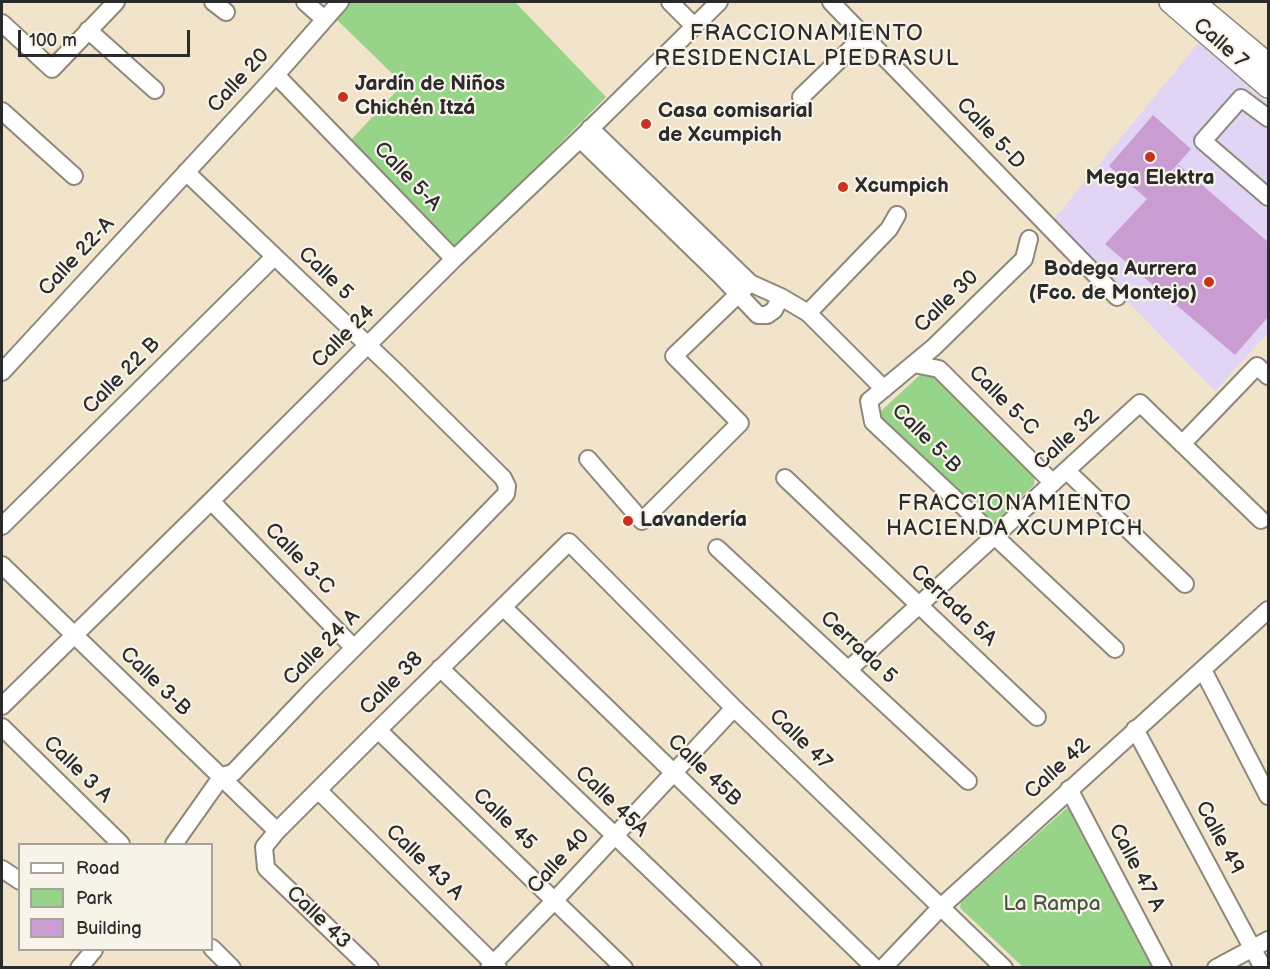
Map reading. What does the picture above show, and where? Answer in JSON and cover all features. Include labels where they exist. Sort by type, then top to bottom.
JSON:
[{"type":"main road","name":"Calle 7","points":[[1170,2],[1269,87]]},
{"type":"main road","points":[[1194,2],[1269,64]]},
{"type":"street","points":[[5,33],[52,69],[116,2]]},
{"type":"street","points":[[305,2],[324,19]]},
{"type":"street","name":"Calle 20","points":[[186,172],[340,2]]},
{"type":"street","points":[[670,2],[694,26]]},
{"type":"street","name":"Calle 24","points":[[2,706],[212,501],[454,259],[719,2]]},
{"type":"street","name":"Calle 5-D","points":[[831,2],[1117,297]]},
{"type":"street","points":[[88,30],[155,90]]},
{"type":"street","points":[[801,96],[865,35]]},
{"type":"street","name":"Calle 5-A","points":[[276,75],[454,259]]},
{"type":"street","points":[[1266,188],[1203,141],[1241,98],[1269,118]]},
{"type":"street","points":[[2,111],[74,176]]},
{"type":"street","name":"Calle 5-B","points":[[585,134],[744,288],[781,297],[808,313],[884,389],[869,401],[873,422],[994,536]]},
{"type":"street","name":"Calle 5","points":[[186,172],[503,478],[507,486]]},
{"type":"street","name":"Calle 22-A","points":[[2,372],[186,172]]},
{"type":"street","points":[[808,313],[889,229],[897,215]]},
{"type":"street","name":"Calle 30","points":[[884,389],[934,347],[1024,259],[1029,239]]},
{"type":"street","name":"Calle 22 B","points":[[2,526],[274,257]]},
{"type":"street","points":[[588,459],[642,521],[740,423],[674,356],[744,288],[758,315],[767,315],[774,310],[781,297]]},
{"type":"street","name":"Calle 5-C","points":[[914,364],[939,369],[1053,483]]},
{"type":"street","points":[[1261,520],[1182,444],[1263,371]]},
{"type":"street","name":"Calle 32","points":[[848,670],[1140,403],[1182,444]]},
{"type":"street","points":[[1067,471],[1185,584]]},
{"type":"street","name":"Cerrada 5A","points":[[785,478],[1038,717]]},
{"type":"street","name":"Calle 24 A","points":[[175,843],[222,776],[233,772],[506,494],[507,486]]},
{"type":"street","name":"Calle 3-C","points":[[212,501],[354,648]]},
{"type":"street","points":[[994,536],[1115,649]]},
{"type":"street","name":"Calle 38","points":[[266,868],[264,847],[277,831],[569,542]]},
{"type":"street","name":"Calle 47","points":[[569,542],[734,708],[1004,968]]},
{"type":"street","name":"Cerrada 5","points":[[717,548],[968,781]]},
{"type":"street","name":"Calle 3-B","points":[[2,565],[277,831]]},
{"type":"street","name":"Calle 45B","points":[[503,607],[875,968]]},
{"type":"street","name":"Calle 42","points":[[883,968],[941,907],[1269,610]]},
{"type":"street","name":"Calle 45A","points":[[440,668],[753,968]]},
{"type":"street","points":[[1203,670],[1269,796]]},
{"type":"street","name":"Calle 40","points":[[493,966],[734,708]]},
{"type":"street","name":"Calle 3 A","points":[[2,727],[120,843]]},
{"type":"street","name":"Calle 49","points":[[1135,729],[1263,968]]},
{"type":"street","name":"Calle 45","points":[[378,730],[624,968]]},
{"type":"street","name":"Calle 47 A","points":[[1069,789],[1163,968]]},
{"type":"street","name":"Calle 43 A","points":[[318,790],[493,966]]},
{"type":"street","name":"Calle 43","points":[[266,868],[370,968]]},
{"type":"street","points":[[2,869],[18,880]]},
{"type":"street","points":[[1216,968],[1269,940]]},
{"type":"street","points":[[213,949],[232,968]]},
{"type":"street","points":[[79,968],[93,951]]},
{"type":"shaded area","points":[[1201,40],[1249,82],[1250,89],[1268,103],[1268,333],[1215,391],[1051,223]]},
{"type":"green space","points":[[349,2],[515,2],[606,97],[457,248],[350,141],[403,84],[334,17]]},
{"type":"green space","points":[[920,375],[937,375],[1035,476],[1034,485],[995,522],[991,523],[880,423],[880,412]]},
{"type":"green space","name":"La Rampa","points":[[1067,808],[1071,808],[1157,967],[1023,967],[960,908],[961,902]]},
{"type":"building","name":"Bodega Aurrera (Fco. de Montejo)","points":[[1153,115],[1191,149],[1161,183],[1179,165],[1268,242],[1268,317],[1235,355],[1105,244],[1147,199],[1109,166]]},
{"type":"place","name":"Jardín de Niños Chichén Itzá","points":[[343,97]]},
{"type":"place","name":"Casa comisarial de Xcumpich","points":[[646,124]]},
{"type":"place","name":"Mega Elektra","points":[[1150,157]]},
{"type":"place","name":"Xcumpich","points":[[843,187]]},
{"type":"place","name":"Bodega Aurrera (Fco. de Montejo)","points":[[1209,282]]},
{"type":"place","name":"Lavandería","points":[[628,521]]},
{"type":"district","name":"FRACCIONAMIENTO RESIDENCIAL PIEDRASUL","points":[[807,46]]},
{"type":"district","name":"FRACCIONAMIENTO HACIENDA XCUMPICH","points":[[1015,516]]}]
